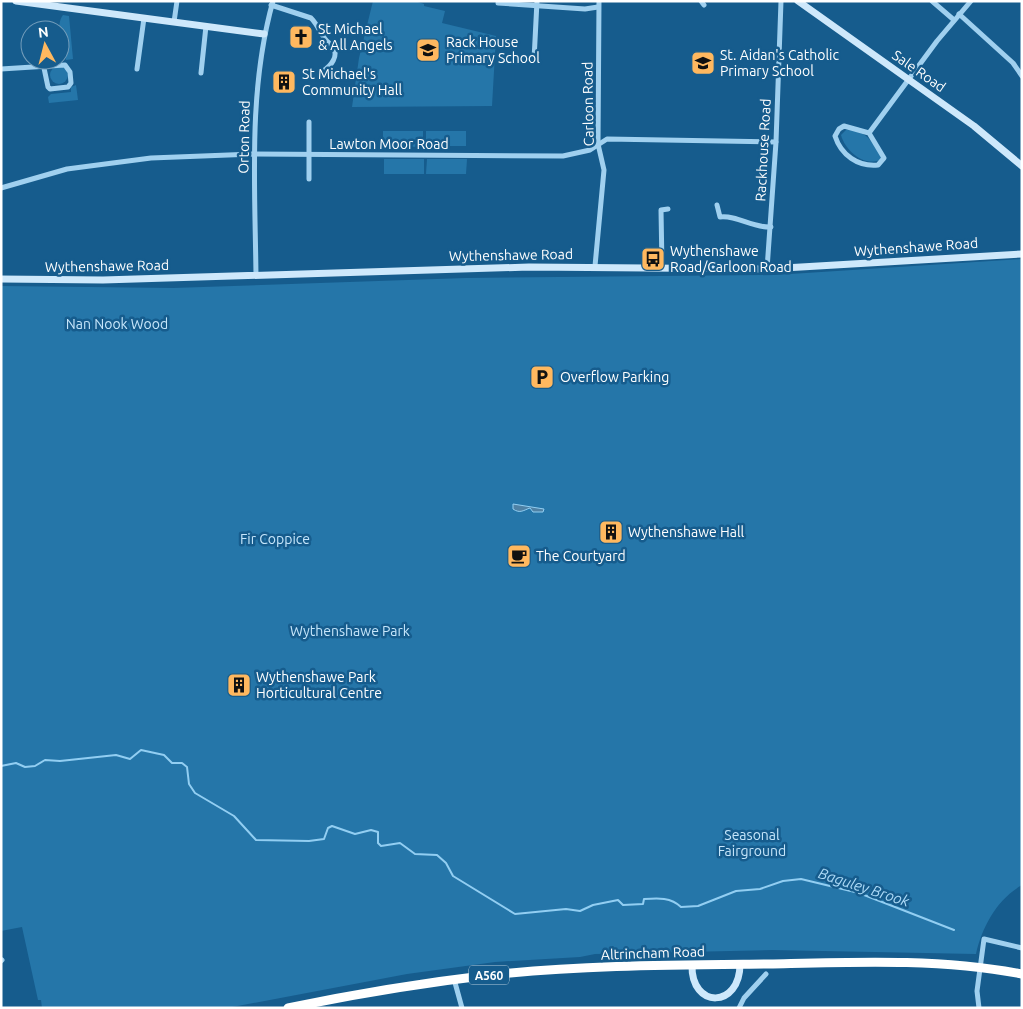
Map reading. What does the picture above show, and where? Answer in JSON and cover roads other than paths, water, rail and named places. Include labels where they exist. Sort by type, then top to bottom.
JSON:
[{"type":"highway","name":"Altrincham Road","points":[[288,1008],[358,994],[454,979],[552,970],[692,965],[878,962],[980,968],[1022,974]]},
{"type":"main road","points":[[16,1],[51,4],[264,34]]},
{"type":"main road","name":"Sale Road","points":[[798,1],[974,126],[1022,166]]},
{"type":"main road","name":"Wythenshawe Road","points":[[1,279],[103,280],[595,266],[768,269],[1022,254]]},
{"type":"main road","points":[[692,965],[693,980],[697,990],[711,1003],[722,1003],[737,989],[740,964]]},
{"type":"street","points":[[174,22],[177,1]]},
{"type":"street","name":"Rackhouse Road","points":[[768,269],[776,142],[781,1]]},
{"type":"street","points":[[932,1],[954,20]]},
{"type":"street","points":[[869,133],[954,20],[971,1]]},
{"type":"street","points":[[272,3],[311,18],[316,23],[326,40],[333,46],[336,54],[333,61],[323,70],[328,78]]},
{"type":"street","name":"Orton Road","points":[[256,276],[254,154],[256,94],[264,34],[272,3]]},
{"type":"street","points":[[498,3],[537,4],[585,10],[598,4]]},
{"type":"street","points":[[534,60],[537,4]]},
{"type":"street","name":"Carloon Road","points":[[595,266],[604,170],[598,144],[598,4]]},
{"type":"street","points":[[959,14],[1013,63],[1022,76]]},
{"type":"street","points":[[137,68],[144,18]]},
{"type":"street","points":[[201,73],[206,26]]},
{"type":"street","points":[[68,67],[71,83],[68,86],[50,89],[44,68],[68,67]]},
{"type":"street","points":[[1,69],[20,69]]},
{"type":"street","points":[[309,122],[309,179]]},
{"type":"street","points":[[844,126],[869,133],[884,158],[878,165],[869,166],[852,159],[844,153],[836,136],[839,129],[844,126]]},
{"type":"street","name":"Lawton Moor Road","points":[[1,188],[67,169],[151,158],[254,154],[563,156],[577,155],[607,139],[776,142]]},
{"type":"street","points":[[716,205],[720,217],[738,219],[758,228],[771,227]]},
{"type":"street","points":[[655,209],[668,209]]},
{"type":"street","points":[[661,210],[662,266]]},
{"type":"street","points":[[979,1008],[977,997],[984,939],[1022,948]]},
{"type":"street","points":[[739,1008],[744,998],[766,974]]},
{"type":"street","points":[[454,979],[462,1008]]},
{"type":"waterway","name":"Baguley Brook","points":[[1,766],[16,763],[25,767],[35,766],[45,760],[60,761],[116,755],[130,759],[141,750],[164,755],[172,763],[182,763],[187,767],[189,784],[195,793],[234,816],[256,840],[309,841],[324,839],[328,828],[332,826],[355,834],[371,830],[378,832],[378,843],[381,846],[400,843],[415,854],[437,855],[446,863],[453,876],[515,914],[566,909],[580,911],[593,905],[618,900],[623,905],[643,904],[644,899],[659,898],[673,901],[681,907],[698,906],[736,891],[760,889],[783,881],[801,879],[859,893],[954,930]]},
{"type":"place","name":"St Michael & All Angels","points":[[301,37]]},
{"type":"place","name":"Rack House Primary School","points":[[428,50]]},
{"type":"place","name":"St. Aidan's Catholic Primary School","points":[[703,63]]},
{"type":"place","name":"St Michael's Community Hall","points":[[284,82]]},
{"type":"place","name":"Wythenshawe Road/Carloon Road","points":[[653,259]]},
{"type":"place","name":"Overflow Parking","points":[[542,377]]},
{"type":"place","name":"Wythenshawe Hall","points":[[611,532]]},
{"type":"place","name":"The Courtyard","points":[[519,556]]},
{"type":"place","name":"Wythenshawe Park Horticultural Centre","points":[[239,685]]},
{"type":"park label","name":"Nan Nook Wood","points":[[117,324]]},
{"type":"park label","name":"Fir Coppice","points":[[275,539]]},
{"type":"park label","name":"Wythenshawe Park","points":[[350,631]]},
{"type":"park label","name":"Seasonal Fairground","points":[[752,844]]}]
